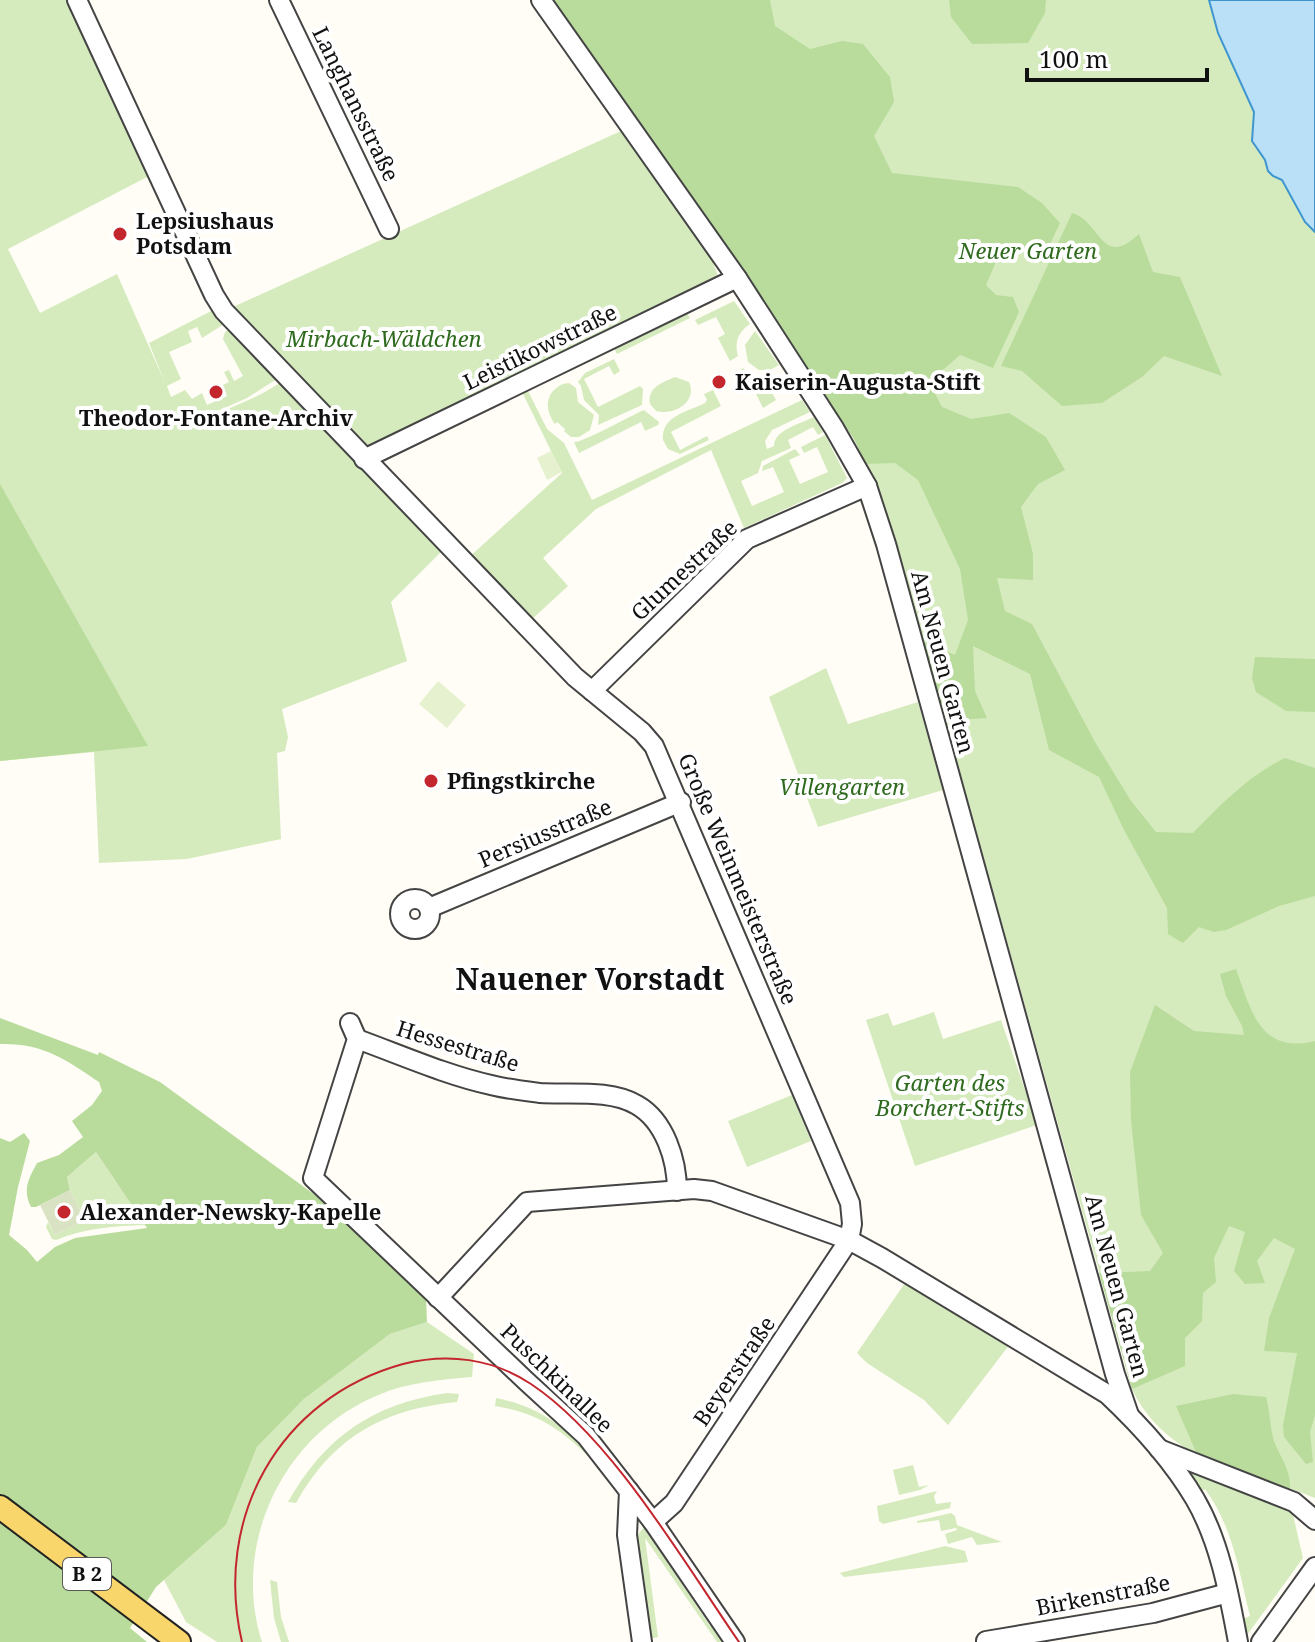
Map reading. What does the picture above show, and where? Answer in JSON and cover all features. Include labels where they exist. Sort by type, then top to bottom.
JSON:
[{"type":"main road","name":"B 2","points":[[0,1507],[179,1642]]},
{"type":"street","name":"Große Weinmeisterstraße","points":[[77,0],[218,304],[575,677],[642,732],[654,746],[681,802],[850,1203],[852,1224],[849,1240]]},
{"type":"street","name":"Langhansstraße","points":[[279,0],[389,229]]},
{"type":"street","name":"Am Neuen Garten","points":[[541,0],[737,278],[834,428],[867,486],[886,544],[1115,1374],[1129,1415]]},
{"type":"street","name":"Leistikowstraße","points":[[364,459],[737,278]]},
{"type":"street","name":"Glumestraße","points":[[592,691],[747,539],[867,486]]},
{"type":"street","name":"Persiusstraße","points":[[429,908],[681,802]]},
{"type":"street","name":"Hessestraße","points":[[313,1178],[354,1031],[489,1085],[619,1098],[634,1103],[646,1110],[665,1138],[677,1173],[677,1191]]},
{"type":"street","name":"Puschkinallee","points":[[313,1178],[578,1428],[653,1522],[735,1642]]},
{"type":"street","points":[[438,1298],[527,1202],[712,1191],[849,1240],[1107,1394],[1129,1415],[1159,1449],[1194,1498],[1216,1549],[1238,1642]]},
{"type":"street","name":"Beyerstraße","points":[[653,1522],[674,1503],[849,1240]]},
{"type":"street","points":[[1159,1449],[1294,1502],[1311,1516]]},
{"type":"street","points":[[629,1491],[627,1535],[642,1642]]},
{"type":"street","points":[[1261,1642],[1315,1567]]},
{"type":"street","name":"Birkenstraße","points":[[986,1641],[1153,1613],[1228,1593]]},
{"type":"green space","points":[[0,0],[70,0],[151,175],[8,249],[40,313],[117,274],[165,383],[149,343],[213,310],[226,323],[202,338],[197,327],[188,331],[192,342],[169,352],[181,379],[167,386],[171,397],[185,390],[192,399],[202,393],[207,405],[227,396],[223,385],[229,382],[224,372],[229,370],[234,381],[243,376],[223,339],[225,332],[231,328],[277,379],[247,398],[184,426],[189,430],[281,382],[444,549],[391,602],[407,661],[282,709],[288,737],[285,751],[277,753],[281,839],[187,859],[99,863],[94,752],[0,761]]},
{"type":"green space","name":"Neuer Garten","points":[[549,0],[1209,0],[1218,33],[1254,112],[1252,141],[1265,160],[1268,171],[1282,180],[1305,222],[1315,232],[1315,1498],[1184,1447],[1154,1421],[1136,1398],[898,551],[875,483],[854,439]]},
{"type":"green space","points":[[549,0],[770,0],[775,26],[810,49],[842,41],[863,44],[890,77],[894,102],[874,136],[892,173],[1018,187],[1042,203],[1060,223],[1041,263],[1020,253],[998,257],[986,285],[996,295],[1013,297],[1019,312],[993,368],[960,355],[929,382],[942,407],[971,419],[1009,413],[1046,437],[1065,470],[1038,484],[1021,507],[1033,554],[1033,580],[997,578],[1005,611],[1032,624],[1095,742],[1131,801],[1156,832],[1193,833],[1247,782],[1285,758],[1315,768],[1315,896],[1279,906],[1226,930],[1214,932],[1199,927],[1183,943],[1168,934],[1167,908],[1099,777],[1049,750],[1030,674],[973,646],[975,691],[987,718],[944,721],[923,642],[955,655],[968,620],[960,569],[918,480],[895,463],[866,464],[854,439],[742,274]]},
{"type":"green space","points":[[949,0],[1046,0],[1045,13],[1028,43],[972,44],[951,17]]},
{"type":"green space","name":"Mirbach-Wäldchen","points":[[621,131],[710,254],[719,279],[366,451],[224,311]]},
{"type":"green space","points":[[1072,213],[1082,218],[1109,245],[1117,247],[1126,244],[1139,234],[1153,272],[1180,277],[1222,376],[1164,356],[1142,377],[1102,403],[1062,406],[1022,371],[1001,366]]},
{"type":"green space","points":[[734,301],[750,324],[738,338],[738,356],[730,361],[718,338],[725,334],[716,317],[698,325],[695,320]]},
{"type":"green space","points":[[687,313],[690,318],[617,354],[614,348]]},
{"type":"green space","points":[[755,331],[779,365],[770,370],[759,370],[748,362],[745,345]]},
{"type":"green space","points":[[614,359],[620,371],[614,375],[609,366],[584,379],[598,407],[640,386],[643,389],[642,405],[598,425],[599,415],[584,400],[578,382],[585,373]]},
{"type":"green space","points":[[743,368],[752,377],[766,381],[776,400],[763,408],[754,390],[746,394],[736,373]]},
{"type":"green space","points":[[675,377],[689,382],[690,396],[677,409],[656,411],[650,404],[651,393],[656,386]]},
{"type":"green space","points":[[569,383],[576,388],[578,402],[594,415],[590,430],[579,437],[571,437],[557,422],[555,424],[549,413],[550,396],[563,384]]},
{"type":"green space","points":[[527,389],[547,429],[564,443],[592,500],[802,400],[810,412],[772,430],[765,441],[767,449],[774,446],[775,440],[783,432],[814,417],[823,432],[818,435],[813,427],[788,440],[791,448],[762,461],[758,473],[741,481],[752,506],[784,492],[773,467],[762,471],[763,466],[795,449],[800,455],[789,460],[800,484],[828,472],[817,447],[804,453],[801,447],[825,435],[847,478],[744,528],[711,450],[596,509],[543,558],[568,586],[529,622],[467,559],[562,473],[522,392]]},
{"type":"green space","points":[[713,390],[721,406],[671,432],[680,450],[707,436],[709,440],[680,454],[668,449],[663,440],[666,425],[676,416],[705,403],[704,394]]},
{"type":"green space","points":[[644,410],[659,422],[658,425],[645,431],[641,422],[579,453],[574,442]]},
{"type":"green space","points":[[551,451],[562,472],[547,480],[537,458]]},
{"type":"green space","points":[[0,484],[148,746],[0,761]]},
{"type":"green space","points":[[1255,657],[1315,659],[1315,712],[1286,711],[1256,692],[1252,678]]},
{"type":"green space","name":"Villengarten","points":[[826,668],[848,724],[918,702],[943,790],[818,827],[769,697]]},
{"type":"green space","points":[[438,681],[466,705],[447,728],[419,704]]},
{"type":"green space","points":[[1236,969],[1260,1026],[1282,1041],[1296,1044],[1315,1041],[1315,1415],[1310,1432],[1313,1462],[1306,1464],[1284,1437],[1283,1425],[1297,1353],[1264,1351],[1269,1318],[1295,1249],[1274,1238],[1257,1261],[1265,1283],[1245,1284],[1234,1271],[1245,1232],[1229,1226],[1214,1258],[1216,1282],[1203,1293],[1202,1321],[1185,1338],[1185,1366],[1132,1389],[1099,1273],[1150,1271],[1163,1253],[1141,1215],[1131,1120],[1130,1072],[1155,1005],[1194,1031],[1244,1035],[1226,996],[1220,974]]},
{"type":"green space","name":"Garten des Borchert-Stifts","points":[[934,1012],[943,1039],[1001,1020],[1037,1125],[915,1166],[866,1020],[888,1013],[893,1026]]},
{"type":"green space","points":[[0,1018],[98,1055],[99,1052],[160,1082],[326,1203],[426,1298],[427,1322],[390,1334],[304,1399],[257,1447],[226,1525],[156,1587],[130,1628],[147,1642],[0,1642],[0,1138],[10,1142],[24,1133],[30,1141],[9,1235],[37,1262],[55,1247],[75,1238],[147,1228],[96,1152],[67,1177],[70,1190],[31,1207],[27,1190],[37,1163],[59,1155],[83,1137],[72,1121],[92,1105],[102,1091],[99,1082],[53,1054],[29,1046],[0,1044]]},
{"type":"green space","points":[[792,1095],[811,1141],[747,1167],[728,1121]]},
{"type":"green space","points":[[96,1152],[145,1225],[100,1228],[52,1239],[46,1227],[48,1222],[55,1235],[85,1220],[67,1177]]},
{"type":"green space","points":[[70,1190],[85,1220],[55,1235],[40,1205]]},
{"type":"green space","points":[[907,1280],[1010,1344],[948,1425],[924,1400],[867,1363],[857,1353]]},
{"type":"green space","points":[[427,1322],[474,1354],[472,1377],[411,1385],[376,1396],[343,1414],[314,1438],[290,1466],[272,1498],[260,1532],[254,1568],[254,1605],[262,1642],[217,1642],[186,1622],[164,1580],[226,1525],[257,1447],[304,1399],[390,1334]]},
{"type":"green space","points":[[447,1393],[459,1394],[457,1402],[406,1411],[363,1430],[326,1460],[296,1503],[288,1502],[318,1459],[353,1427],[396,1406]]},
{"type":"green space","points":[[1233,1394],[1266,1397],[1273,1436],[1287,1470],[1290,1489],[1196,1452],[1176,1406]]},
{"type":"green space","points":[[496,1398],[524,1406],[548,1418],[588,1456],[546,1423],[495,1406]]},
{"type":"green space","points":[[913,1465],[919,1487],[929,1485],[899,1495],[893,1470]]},
{"type":"green space","points":[[1193,1470],[1291,1506],[1303,1558],[1247,1635],[1240,1620],[1250,1616],[1234,1550],[1215,1504],[1205,1489],[1196,1494],[1187,1475]]},
{"type":"green space","points":[[937,1491],[934,1496],[936,1504],[951,1502],[950,1508],[883,1524],[879,1521],[877,1506]]},
{"type":"green space","points":[[951,1513],[957,1525],[1002,1542],[977,1545],[972,1537],[948,1544],[945,1534],[956,1528],[941,1531],[939,1520],[917,1523]]},
{"type":"green space","points":[[644,1527],[710,1626],[713,1624],[725,1642],[717,1642],[645,1538],[658,1637],[649,1639],[636,1537]]},
{"type":"green space","points":[[945,1546],[965,1551],[968,1562],[844,1577],[840,1573]]},
{"type":"green space","points":[[270,1580],[277,1582],[281,1617],[289,1642],[281,1642],[274,1618]]},
{"type":"water","points":[[1209,0],[1315,0],[1315,232],[1305,222],[1282,180],[1268,171],[1265,160],[1252,141],[1254,112],[1218,33]]},
{"type":"tram line","points":[[242,1642],[236,1596],[237,1551],[248,1509],[265,1469],[290,1434],[321,1404],[359,1381],[403,1364],[436,1359],[469,1360],[501,1368],[531,1384],[561,1407],[618,1468],[739,1642]]},
{"type":"place","name":"Lepsiushaus Potsdam","points":[[120,234]]},
{"type":"place","name":"Kaiserin-Augusta-Stift","points":[[719,382]]},
{"type":"place","name":"Theodor-Fontane-Archiv","points":[[216,392]]},
{"type":"place","name":"Pfingstkirche","points":[[431,781]]},
{"type":"place","name":"Alexander-Newsky-Kapelle","points":[[64,1212]]},
{"type":"district","name":"Nauener Vorstadt","points":[[590,980]]}]
